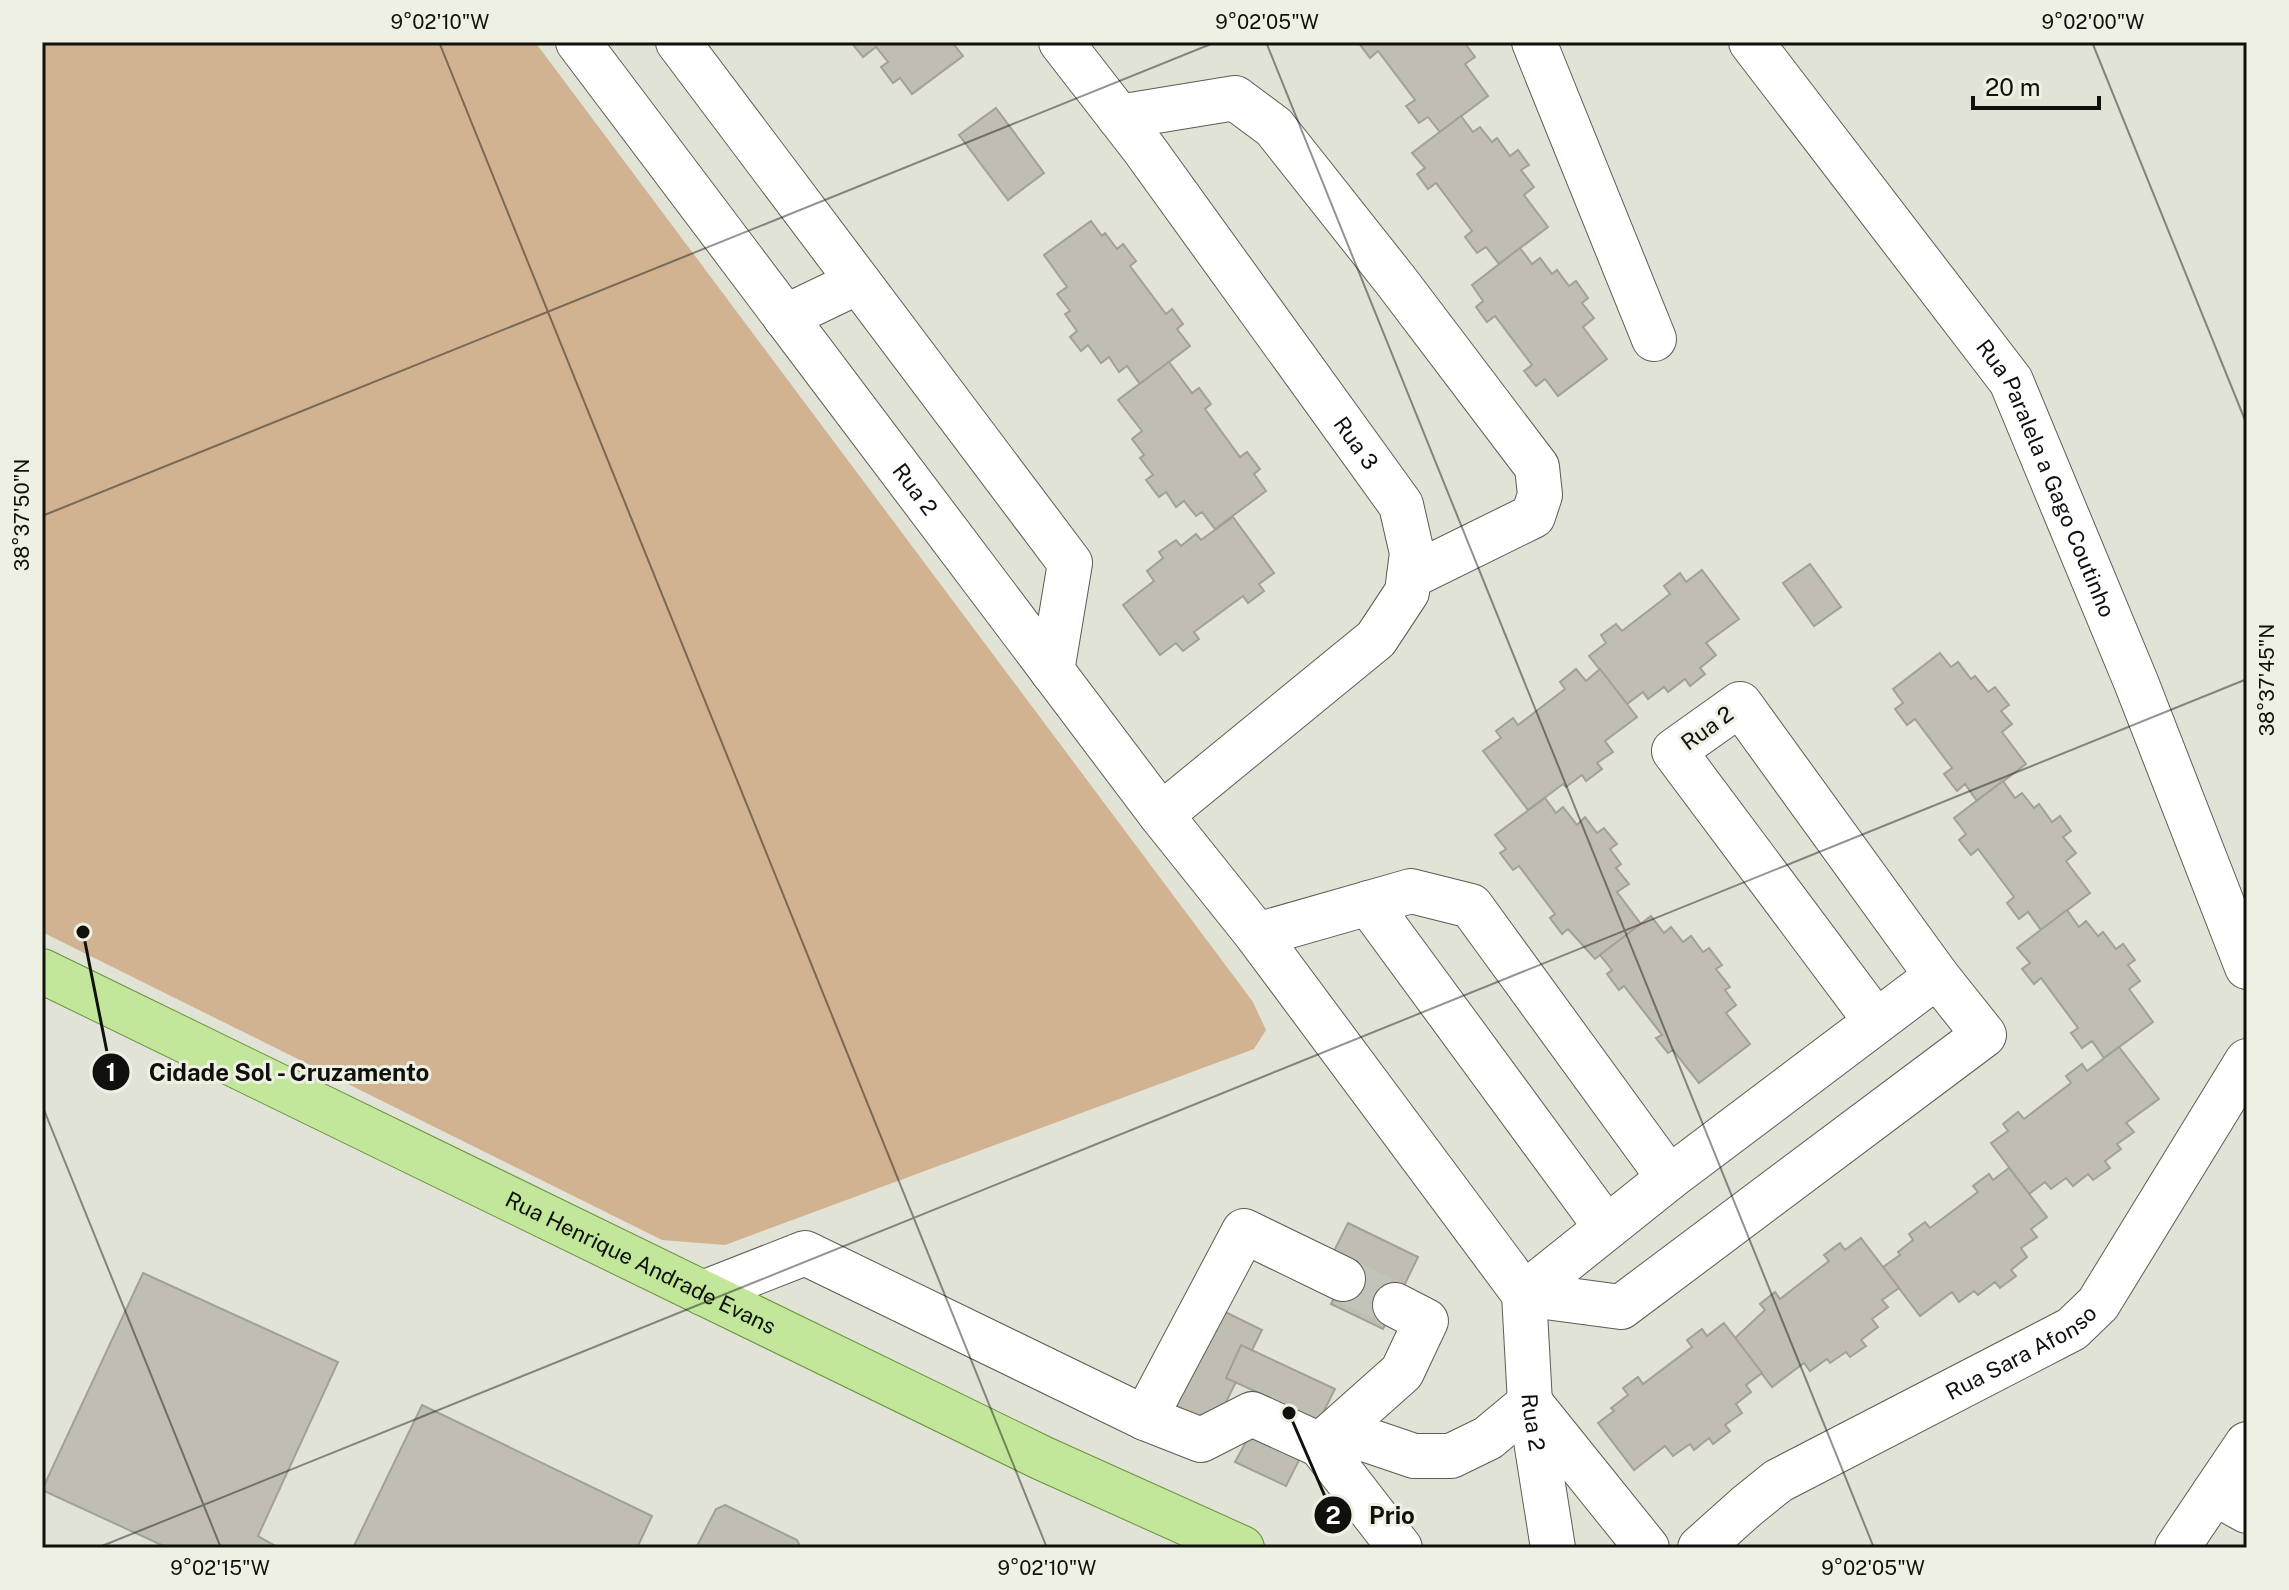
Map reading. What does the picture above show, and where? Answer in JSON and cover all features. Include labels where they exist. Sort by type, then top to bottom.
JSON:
[{"type":"main road","name":"Rua Henrique Andrade Evans","points":[[42,971],[1042,1458],[1242,1548]]},
{"type":"street","name":"Rua 2","points":[[578,42],[1161,815],[1257,935],[1524,1294],[1530,1403],[1553,1548]]},
{"type":"street","points":[[678,42],[1070,563],[1052,671]]},
{"type":"street","name":"Rua 3","points":[[1061,42],[1401,505],[1412,553],[1407,592],[1376,639],[1161,815]]},
{"type":"street","points":[[1534,42],[1654,339]]},
{"type":"street","name":"Rua Paralela a Gago Coutinho","points":[[1751,42],[2011,381],[2136,682],[2247,967]]},
{"type":"street","points":[[1119,117],[1235,98],[1274,127],[1537,467],[1540,495],[1533,516],[1409,577]]},
{"type":"street","points":[[785,317],[858,282]]},
{"type":"street","name":"Rua 2","points":[[1524,1294],[1621,1307],[1984,1035],[1937,976],[1740,704],[1674,751],[1875,1020]]},
{"type":"street","points":[[1257,935],[1411,891],[1471,906],[1669,1178]]},
{"type":"street","points":[[1368,903],[1606,1227]]},
{"type":"street","points":[[1524,1294],[1669,1178],[1937,976]]},
{"type":"street","name":"Rua Sara Afonso","points":[[1700,1548],[1778,1481],[2072,1329],[2085,1318],[2098,1304],[2247,1061]]},
{"type":"street","points":[[1145,1418],[1244,1231],[1343,1279]]},
{"type":"street","points":[[703,1293],[805,1253],[1145,1418],[1201,1440],[1252,1414],[1320,1445],[1400,1548]]},
{"type":"street","points":[[1320,1445],[1402,1372],[1426,1321],[1395,1305]]},
{"type":"street","points":[[1320,1445],[1364,1439],[1414,1456],[1451,1456],[1488,1438],[1530,1403],[1647,1548]]},
{"type":"street","points":[[2177,1548],[2231,1502],[2247,1444]]},
{"type":"shaded area","points":[[42,42],[535,42],[1253,1002],[1266,1030],[1254,1049],[725,1245],[662,1240],[42,932]]},
{"type":"building","points":[[851,42],[952,42],[963,56],[912,94],[900,78],[893,83],[881,67],[888,62],[876,47],[863,57]]},
{"type":"building","points":[[1358,42],[1464,42],[1475,57],[1465,64],[1488,96],[1440,132],[1428,117],[1419,123],[1406,106],[1415,100],[1378,51],[1370,58]]},
{"type":"building","points":[[996,108],[1044,173],[1008,200],[959,135]]},
{"type":"building","points":[[1461,116],[1473,132],[1480,127],[1492,142],[1497,138],[1510,156],[1518,150],[1529,165],[1521,170],[1534,187],[1524,195],[1548,227],[1499,264],[1486,247],[1477,253],[1465,237],[1472,231],[1436,183],[1428,189],[1417,174],[1425,168],[1412,153]]},
{"type":"building","points":[[1091,221],[1117,249],[1123,244],[1136,261],[1130,266],[1166,314],[1172,309],[1183,324],[1177,329],[1190,346],[1140,384],[1127,366],[1119,372],[1109,357],[1101,363],[1088,345],[1081,351],[1070,337],[1077,331],[1065,314],[1070,311],[1057,294],[1067,287],[1044,255]]},
{"type":"building","points":[[1520,248],[1532,264],[1540,258],[1552,274],[1557,270],[1569,286],[1576,281],[1588,298],[1582,303],[1594,318],[1583,327],[1607,359],[1558,396],[1545,379],[1536,386],[1524,371],[1532,365],[1495,316],[1487,322],[1476,307],[1483,301],[1472,285]]},
{"type":"building","points":[[1169,362],[1192,393],[1199,388],[1211,404],[1205,409],[1240,457],[1247,452],[1260,469],[1254,474],[1266,491],[1215,529],[1202,512],[1196,516],[1184,501],[1176,507],[1166,492],[1159,497],[1146,480],[1153,475],[1140,458],[1144,455],[1132,439],[1142,431],[1118,400]]},
{"type":"building","points":[[1233,517],[1274,573],[1259,584],[1264,591],[1248,603],[1243,596],[1194,632],[1199,639],[1183,651],[1176,643],[1160,655],[1123,605],[1154,581],[1147,571],[1163,558],[1159,552],[1176,540],[1181,546],[1196,534],[1201,540]]},
{"type":"building","points":[[1810,564],[1841,607],[1814,626],[1783,583]]},
{"type":"building","points":[[1702,570],[1739,619],[1706,643],[1716,655],[1700,668],[1705,674],[1690,686],[1685,679],[1668,692],[1664,687],[1648,699],[1643,692],[1627,704],[1589,656],[1606,643],[1601,635],[1616,624],[1622,631],[1670,594],[1664,586],[1680,573],[1686,582]]},
{"type":"building","points":[[1940,653],[1951,667],[1958,662],[1971,679],[1975,676],[1988,692],[1995,687],[2009,705],[2001,711],[2012,724],[2002,732],[2026,764],[1977,801],[1965,784],[1957,791],[1944,774],[1952,768],[1915,719],[1907,725],[1895,709],[1903,703],[1893,689]]},
{"type":"building","points":[[1576,669],[1586,681],[1600,669],[1637,717],[1605,741],[1613,752],[1597,763],[1602,769],[1586,781],[1582,775],[1566,787],[1563,784],[1528,810],[1483,751],[1501,738],[1496,731],[1513,718],[1518,725],[1565,689],[1560,682]]},
{"type":"building","points":[[2003,781],[2015,798],[2022,793],[2034,808],[2039,804],[2052,822],[2060,816],[2071,831],[2063,837],[2076,853],[2066,861],[2090,893],[2041,930],[2028,912],[2019,919],[2007,903],[2014,897],[1978,849],[1971,855],[1959,840],[1966,834],[1954,818]]},
{"type":"building","points":[[1545,798],[1556,813],[1563,807],[1577,825],[1585,817],[1597,833],[1604,828],[1617,844],[1610,849],[1621,864],[1616,868],[1629,884],[1617,892],[1641,924],[1595,959],[1568,929],[1562,934],[1550,918],[1555,914],[1519,866],[1513,870],[1500,853],[1506,849],[1495,835]]},
{"type":"building","points":[[2067,910],[2079,927],[2086,921],[2098,936],[2103,932],[2116,949],[2123,944],[2135,960],[2128,965],[2140,981],[2129,989],[2153,1022],[2104,1058],[2092,1041],[2082,1048],[2071,1033],[2078,1028],[2041,978],[2034,984],[2022,969],[2030,963],[2017,948]]},
{"type":"building","points":[[1651,916],[1664,933],[1671,927],[1683,942],[1691,936],[1703,952],[1709,948],[1722,965],[1716,969],[1730,987],[1725,990],[1736,1005],[1726,1013],[1750,1044],[1699,1083],[1673,1050],[1668,1053],[1656,1038],[1662,1035],[1624,986],[1619,990],[1607,974],[1612,970],[1600,955]]},
{"type":"building","points":[[2119,1047],[2159,1099],[2126,1123],[2134,1132],[2117,1144],[2121,1149],[2105,1161],[2110,1168],[2093,1180],[2088,1174],[2073,1186],[2066,1178],[2051,1189],[2045,1182],[2029,1194],[1991,1143],[2008,1131],[2003,1124],[2018,1112],[2024,1119],[2071,1083],[2066,1076],[2082,1064],[2087,1071]]},
{"type":"building","points":[[2009,1168],[2047,1217],[2031,1229],[2037,1237],[2021,1248],[2027,1257],[2011,1270],[2016,1276],[2000,1288],[1995,1282],[1978,1295],[1974,1291],[1959,1302],[1952,1292],[1920,1316],[1883,1267],[1900,1255],[1898,1252],[1913,1240],[1909,1234],[1925,1222],[1930,1228],[1978,1192],[1973,1186],[1989,1174],[1993,1180]]},
{"type":"building","points":[[1348,1223],[1418,1257],[1383,1329],[1331,1304],[1346,1274],[1327,1265]]},
{"type":"building","points":[[1861,1238],[1899,1288],[1882,1300],[1888,1307],[1872,1319],[1878,1327],[1861,1340],[1866,1346],[1850,1357],[1846,1352],[1830,1363],[1827,1359],[1810,1371],[1804,1363],[1772,1387],[1735,1338],[1765,1310],[1760,1304],[1775,1292],[1780,1299],[1829,1261],[1824,1255],[1840,1243],[1845,1250]]},
{"type":"building","points":[[143,1273],[338,1362],[258,1536],[279,1548],[168,1548],[42,1490]]},
{"type":"building","points":[[1217,1308],[1262,1330],[1214,1426],[1170,1403]]},
{"type":"building","points":[[1724,1323],[1762,1373],[1746,1385],[1751,1392],[1736,1404],[1742,1413],[1725,1425],[1730,1431],[1713,1444],[1709,1438],[1694,1450],[1690,1444],[1673,1456],[1665,1446],[1634,1470],[1598,1423],[1628,1395],[1623,1388],[1638,1377],[1643,1384],[1692,1347],[1687,1340],[1702,1329],[1707,1336]]},
{"type":"building","points":[[1241,1345],[1335,1389],[1286,1486],[1235,1462],[1270,1398],[1226,1378]]},
{"type":"building","points":[[422,1405],[652,1516],[637,1548],[353,1548]]},
{"type":"building","points":[[725,1505],[797,1540],[801,1548],[696,1548],[716,1509]]},
{"type":"tunnel","points":[[1343,1279],[1395,1305]]},
{"type":"place","name":"Cidade Sol - Cruzamento","points":[[83,932]]},
{"type":"place","name":"Prio","points":[[1289,1413]]}]
